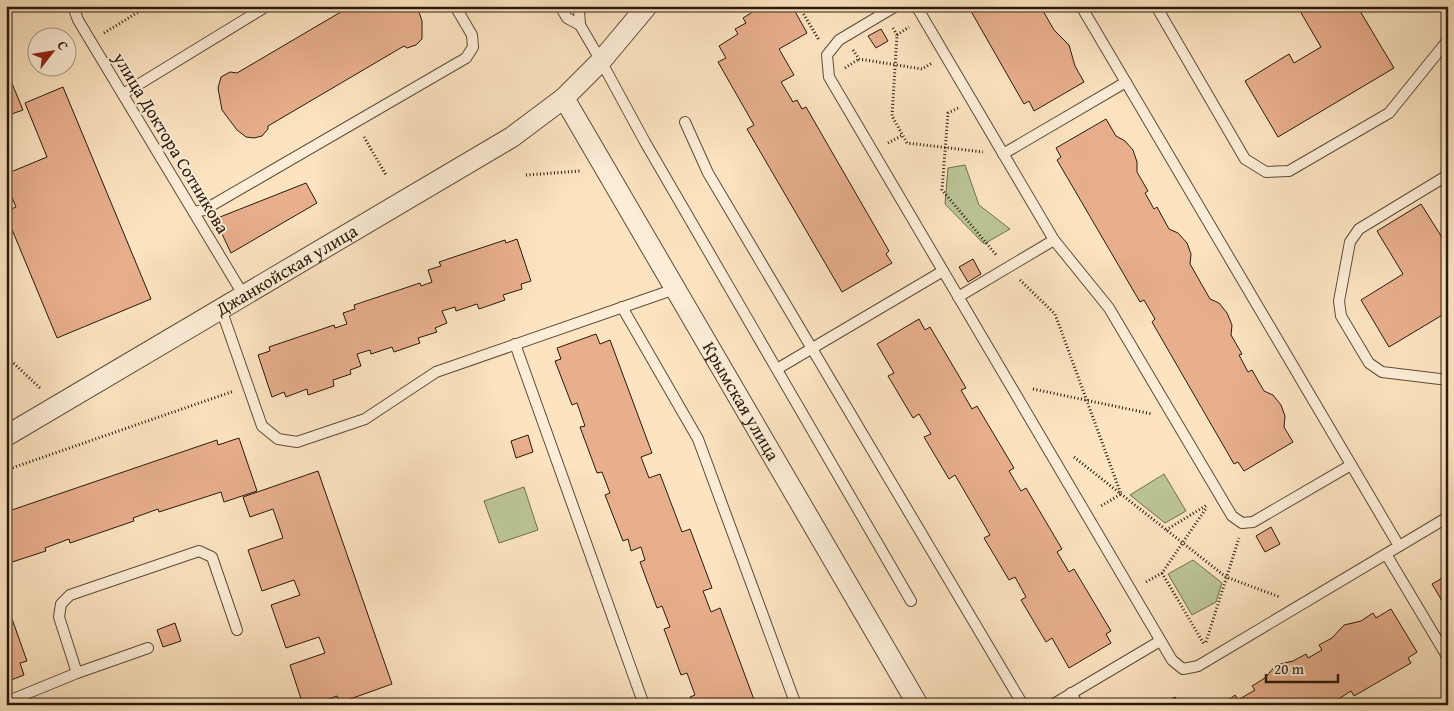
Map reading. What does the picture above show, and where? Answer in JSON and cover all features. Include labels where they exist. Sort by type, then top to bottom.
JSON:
[{"type":"street","name":"Джанкойская улица","points":[[6,436],[512,137],[564,98],[601,61],[647,6]]},
{"type":"street","name":"Крымская улица","points":[[564,98],[918,705]]},
{"type":"lane","name":"улица Доктора Сотникова","points":[[72,6],[78,20],[244,296]]},
{"type":"lane","points":[[123,94],[267,6]]},
{"type":"lane","points":[[194,212],[204,210],[466,58],[473,47],[472,34],[455,6]]},
{"type":"lane","points":[[560,6],[566,18],[580,25]]},
{"type":"lane","points":[[577,6],[580,25],[645,142],[911,601]]},
{"type":"lane","points":[[896,6],[839,40],[827,55],[829,77],[1172,660],[1183,669],[1198,666],[1448,517]]},
{"type":"lane","points":[[913,6],[918,9],[1054,240],[1110,308],[1232,516],[1242,523],[1253,522],[1351,464]]},
{"type":"lane","points":[[1081,6],[1399,546]]},
{"type":"lane","points":[[1156,6],[1245,159],[1266,172],[1290,171],[1389,113],[1448,40]]},
{"type":"lane","points":[[1003,154],[1126,82]]},
{"type":"lane","points":[[685,122],[708,174],[1023,705]]},
{"type":"lane","points":[[1448,175],[1359,229],[1350,242],[1339,301],[1341,316],[1369,362],[1382,372],[1448,380]]},
{"type":"lane","points":[[958,297],[1054,240]]},
{"type":"lane","points":[[777,369],[943,271]]},
{"type":"lane","points":[[221,309],[262,426],[278,439],[297,442],[365,419],[436,372],[675,289]]},
{"type":"lane","points":[[622,307],[698,440],[796,705]]},
{"type":"lane","points":[[515,344],[644,705]]},
{"type":"lane","points":[[77,672],[59,617],[61,604],[70,595],[200,551],[212,557],[237,630]]},
{"type":"lane","points":[[1386,554],[1448,658]]},
{"type":"lane","points":[[1052,705],[1160,641]]},
{"type":"lane","points":[[6,702],[77,672],[148,648]]},
{"type":"lane","points":[[1071,694],[1078,705]]},
{"type":"path","points":[[90,40],[148,6]]},
{"type":"path","points":[[800,8],[827,55]]},
{"type":"path","points":[[884,13],[897,34],[892,116],[908,143],[970,150]]},
{"type":"path","points":[[845,36],[859,59],[922,69]]},
{"type":"path","points":[[948,113],[942,190],[1007,268],[1055,314],[1121,494]]},
{"type":"path","points":[[355,122],[386,175]]},
{"type":"path","points":[[526,175],[589,170]]},
{"type":"path","points":[[6,356],[58,405]]},
{"type":"path","points":[[1009,384],[1175,419]]},
{"type":"path","points":[[6,470],[248,386]]},
{"type":"path","points":[[1052,456],[1073,456],[1226,577],[1301,604]]},
{"type":"path","points":[[1086,515],[1121,494]]},
{"type":"path","points":[[1131,591],[1162,573],[1209,504],[1166,530]]},
{"type":"path","points":[[1162,573],[1204,646],[1242,523]]},
{"type":"green space","points":[[965,165],[979,205],[1010,229],[984,244],[945,204],[948,168]]},
{"type":"green space","points":[[1164,474],[1186,511],[1165,523],[1130,495]]},
{"type":"green space","points":[[524,487],[538,530],[499,543],[484,501]]},
{"type":"green space","points":[[1193,560],[1222,583],[1216,602],[1192,615],[1168,574]]},
{"type":"building","points":[[351,6],[417,6],[422,21],[422,39],[416,45],[407,48],[404,46],[268,126],[268,129],[262,136],[246,137],[237,130],[222,110],[218,88],[221,77],[230,72],[237,73]]},
{"type":"building","points":[[762,6],[766,11],[774,6],[777,6],[779,10],[786,6],[792,6],[807,33],[779,49],[794,75],[781,82],[793,102],[797,100],[802,109],[806,107],[889,251],[886,254],[892,263],[842,292],[747,129],[754,125],[718,62],[726,58],[719,46],[738,34],[735,29],[746,23],[743,18]]},
{"type":"building","points":[[968,6],[1036,6],[1038,11],[1042,9],[1054,30],[1069,45],[1075,66],[1084,82],[1034,111],[1029,101],[1024,104]]},
{"type":"building","points":[[1297,6],[1357,6],[1394,68],[1278,137],[1245,81],[1289,54],[1294,63],[1321,47]]},
{"type":"building","points":[[881,29],[888,41],[876,48],[868,36]]},
{"type":"building","points":[[6,69],[23,110],[6,116]]},
{"type":"building","points":[[63,87],[151,299],[57,338],[6,215],[6,211],[16,207],[6,183],[6,174],[47,157],[25,103]]},
{"type":"building","points":[[1106,119],[1116,136],[1125,141],[1133,150],[1137,162],[1137,172],[1148,191],[1145,193],[1154,209],[1157,207],[1169,229],[1178,233],[1187,243],[1191,254],[1190,264],[1210,299],[1219,303],[1227,313],[1232,325],[1231,335],[1242,354],[1239,355],[1248,372],[1252,370],[1264,391],[1273,395],[1281,405],[1285,416],[1284,427],[1293,442],[1244,471],[1238,462],[1234,464],[1152,322],[1155,319],[1144,300],[1140,302],[1057,160],[1061,157],[1056,148]]},
{"type":"building","points":[[306,183],[317,203],[231,253],[215,219]]},
{"type":"building","points":[[1421,204],[1448,247],[1448,321],[1444,314],[1389,347],[1361,300],[1403,274],[1377,231]]},
{"type":"building","points":[[517,239],[531,281],[521,284],[522,289],[503,295],[505,300],[479,309],[477,304],[456,311],[455,307],[442,311],[447,323],[435,328],[437,332],[418,338],[420,343],[394,352],[392,347],[371,354],[370,350],[357,354],[361,366],[350,370],[351,374],[333,380],[334,386],[308,395],[307,389],[286,397],[284,392],[272,397],[258,355],[270,351],[269,347],[334,325],[335,328],[347,324],[343,313],[355,309],[354,305],[420,283],[421,286],[432,282],[428,270],[441,266],[439,262],[505,240],[506,243]]},
{"type":"building","points":[[973,259],[981,274],[968,282],[959,267]]},
{"type":"building","points":[[919,319],[925,330],[930,327],[966,388],[961,390],[972,409],[977,406],[1014,468],[1009,471],[1021,491],[1026,488],[1062,549],[1057,552],[1069,572],[1074,569],[1111,631],[1106,634],[1111,643],[1069,668],[1052,638],[1046,642],[1021,600],[1026,597],[1015,577],[1009,580],[984,538],[990,535],[955,475],[949,479],[924,437],[931,434],[919,414],[913,418],[888,376],[894,373],[877,344]]},
{"type":"building","points":[[596,334],[600,344],[610,340],[652,453],[641,457],[649,478],[660,474],[682,532],[690,529],[712,588],[703,591],[711,612],[720,608],[756,705],[692,705],[690,697],[695,695],[687,673],[681,675],[664,629],[670,627],[662,606],[657,608],[640,562],[645,560],[641,547],[631,551],[628,539],[623,541],[605,495],[610,493],[602,472],[597,473],[580,427],[585,426],[577,403],[572,405],[555,361],[561,359],[557,348]]},
{"type":"building","points":[[528,435],[533,452],[516,458],[511,441]]},
{"type":"building","points":[[239,438],[257,491],[224,502],[221,492],[159,512],[158,509],[133,518],[134,521],[70,543],[69,539],[45,548],[46,551],[6,564],[6,512],[217,440],[218,445]]},
{"type":"building","points":[[318,471],[392,684],[339,703],[337,696],[312,705],[303,705],[290,665],[325,653],[319,637],[286,648],[271,605],[300,595],[294,580],[262,591],[248,550],[283,538],[273,509],[250,517],[243,497]]},
{"type":"building","points":[[1271,527],[1280,544],[1265,552],[1256,536]]},
{"type":"building","points":[[1448,575],[1448,611],[1432,584]]},
{"type":"building","points":[[6,602],[27,661],[20,663],[24,675],[6,682]]},
{"type":"building","points":[[1391,609],[1417,652],[1408,658],[1411,663],[1354,696],[1351,691],[1332,703],[1333,705],[1212,705],[1215,702],[1230,699],[1235,695],[1238,700],[1255,690],[1252,686],[1265,678],[1276,665],[1293,661],[1306,654],[1308,658],[1322,650],[1319,645],[1332,638],[1344,625],[1361,621],[1373,613],[1376,618]]},
{"type":"building","points":[[175,623],[181,641],[163,647],[157,630]]},
{"type":"building","points":[[1175,697],[1179,705],[1161,705]]}]
